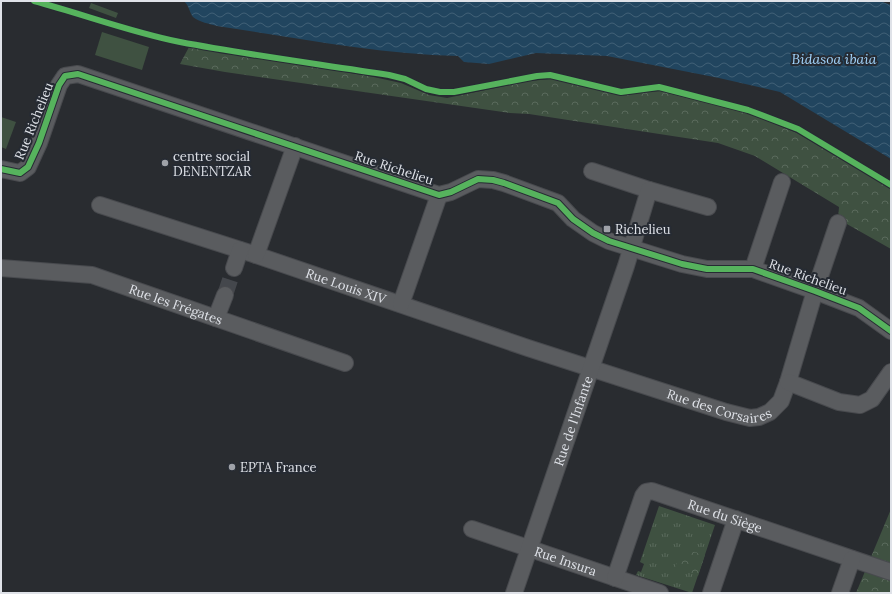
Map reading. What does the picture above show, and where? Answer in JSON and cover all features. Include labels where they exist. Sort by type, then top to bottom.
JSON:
[{"type":"street","name":"Rue Richelieu","points":[[1,170],[20,173],[28,167],[39,144],[59,85],[65,76],[78,74],[378,175],[439,194],[451,192],[478,179],[498,181],[556,202],[573,219],[593,233],[609,241],[682,264],[707,269],[753,270],[859,308],[891,331]]},
{"type":"street","points":[[256,255],[295,146]]},
{"type":"street","points":[[592,171],[648,190],[708,207]]},
{"type":"street","points":[[753,270],[782,182]]},
{"type":"street","name":"Rue de l'Infante","points":[[514,593],[631,249],[648,190]]},
{"type":"street","points":[[401,304],[439,194]]},
{"type":"street","name":"Rue Louis XIV","points":[[100,205],[256,255],[590,368]]},
{"type":"street","name":"Rue des Corsaires","points":[[590,368],[726,412],[750,418],[760,417],[770,412],[781,401],[788,382],[815,291],[838,223]]},
{"type":"street","points":[[234,268],[240,250]]},
{"type":"street","name":"Rue les Frégates","points":[[1,268],[92,275],[346,363]]},
{"type":"street","points":[[216,318],[225,295]]},
{"type":"street","points":[[788,382],[839,402],[860,405],[872,399],[891,372]]},
{"type":"street","name":"Rue du Siège","points":[[615,578],[643,496],[646,492],[652,491],[891,572]]},
{"type":"street","points":[[710,593],[736,519]]},
{"type":"street","name":"Rue Insura","points":[[472,529],[660,593]]},
{"type":"street","points":[[840,593],[852,558]]},
{"type":"green space","points":[[91,3],[118,13],[116,18],[89,8]]},
{"type":"green space","points":[[102,32],[149,47],[142,70],[95,55]]},
{"type":"green space","points":[[189,47],[369,76],[401,83],[429,95],[447,98],[529,81],[552,79],[609,92],[628,93],[660,91],[745,112],[797,133],[891,189],[891,249],[838,219],[839,207],[755,156],[718,143],[529,114],[510,113],[225,72],[180,64]]},
{"type":"green space","points":[[1,117],[16,122],[6,149],[1,147]]},
{"type":"green space","points":[[659,506],[715,525],[692,593],[636,575],[638,571],[641,572],[644,564],[640,562]]},
{"type":"green space","points":[[891,509],[891,593],[856,593]]},
{"type":"green space","points":[[682,548],[705,555],[698,576],[675,568]]},
{"type":"water","name":"Bidasoa ibaia","points":[[183,1],[880,1],[891,5],[891,159],[780,92],[719,78],[607,56],[536,53],[489,64],[464,62],[458,56],[428,55],[337,45],[208,24],[193,17],[187,4]]},
{"type":"tunnel","points":[[225,295],[234,268]]},
{"type":"cycle path","points":[[34,1],[161,38],[232,51],[389,75],[405,79],[426,89],[440,92],[454,92],[537,76],[550,75],[621,92],[659,87],[748,110],[798,129],[891,185]]},
{"type":"cycle path","points":[[1,169],[20,173],[28,167],[39,143],[59,85],[65,76],[78,74],[439,195],[451,192],[478,179],[493,180],[504,183],[558,203],[573,219],[593,233],[609,241],[682,264],[707,269],[753,269],[859,308],[891,331]]},
{"type":"place","name":"centre social DENENTZAR","points":[[165,163]]},
{"type":"place","name":"Richelieu","points":[[607,229]]},
{"type":"place","name":"EPTA France","points":[[232,467]]}]
